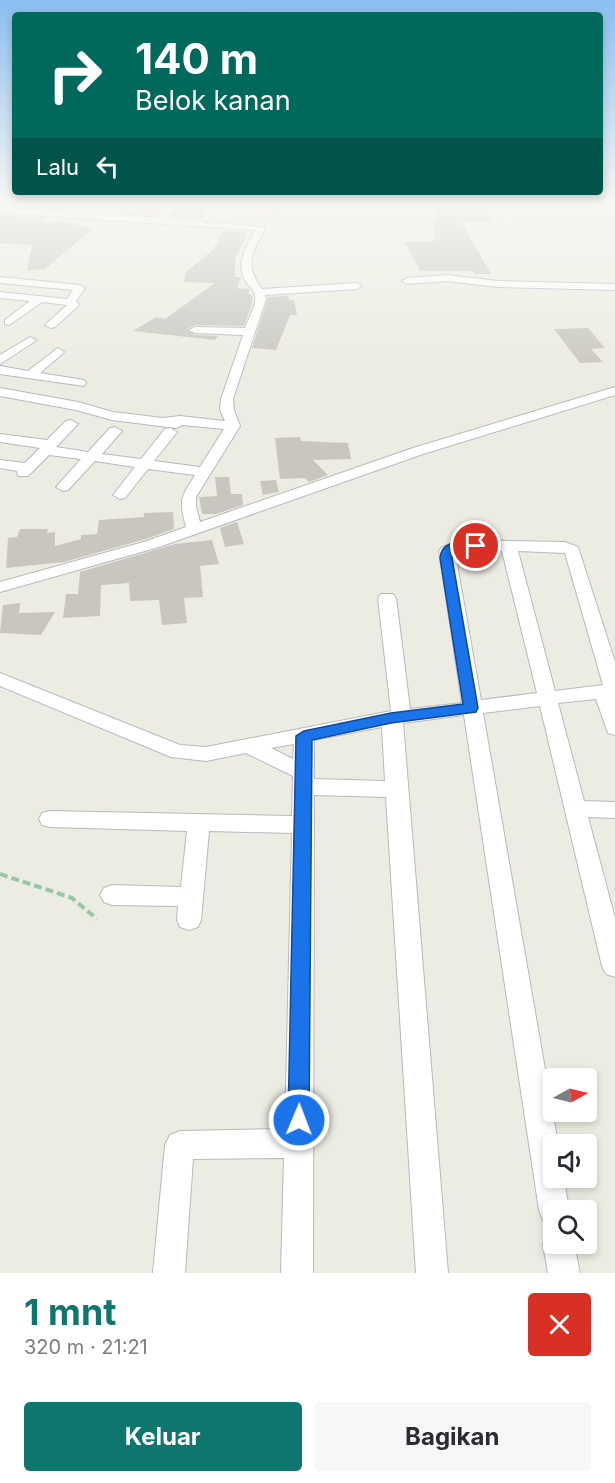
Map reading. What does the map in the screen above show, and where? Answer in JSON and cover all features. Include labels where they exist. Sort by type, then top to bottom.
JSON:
[{"type":"street","points":[[233,426],[226,406],[261,299],[260,292],[246,276],[245,269],[248,260]]},
{"type":"street","points":[[407,281],[446,278],[498,284],[615,287]]},
{"type":"street","points":[[0,280],[80,288],[70,302]]},
{"type":"street","points":[[260,292],[357,286]]},
{"type":"street","points":[[1,296],[74,304],[51,325]]},
{"type":"street","points":[[9,322],[40,299]]},
{"type":"street","points":[[195,330],[250,332]]},
{"type":"street","points":[[0,360],[30,340]]},
{"type":"street","points":[[30,375],[58,352]]},
{"type":"street","points":[[0,370],[80,382],[57,402]]},
{"type":"street","points":[[0,587],[153,544],[418,451],[615,391]]},
{"type":"street","points":[[0,392],[57,402],[114,423],[180,420],[233,426]]},
{"type":"street","points":[[63,487],[92,457],[114,423]]},
{"type":"street","points":[[0,464],[26,470],[71,424]]},
{"type":"street","points":[[194,530],[188,502],[233,426]]},
{"type":"street","points":[[120,495],[170,432]]},
{"type":"street","points":[[0,438],[92,457],[204,472]]},
{"type":"street","points":[[552,1200],[447,551],[459,545],[565,547],[572,550],[611,690],[615,728]]},
{"type":"street","points":[[509,546],[615,966]]},
{"type":"street","points":[[387,598],[396,718],[396,789],[432,1273]]},
{"type":"street","points":[[0,679],[178,752],[206,754],[396,718],[611,690]]},
{"type":"street","points":[[297,1273],[304,736]]},
{"type":"street","points":[[250,747],[303,779],[396,789]]},
{"type":"street","points":[[576,809],[615,810]]},
{"type":"street","points":[[50,819],[303,825]]},
{"type":"street","points":[[112,895],[190,908],[199,822]]},
{"type":"street","points":[[168,1273],[180,1144],[298,1143]]},
{"type":"street","points":[[561,1254],[564,1273]]},
{"type":"path","points":[[0,874],[72,898],[97,919]]},
{"type":"building","points":[[29,260],[55,260],[45,269],[27,270]]},
{"type":"building","points":[[200,260],[235,260],[235,277],[241,277],[237,288],[249,289],[249,294],[253,296],[244,326],[195,325],[187,329],[195,335],[218,336],[215,340],[133,331],[156,317],[165,319],[215,283],[184,282],[186,272]]},
{"type":"building","points":[[415,260],[483,260],[491,274],[475,274],[473,271],[420,271]]},
{"type":"building","points":[[288,296],[289,300],[294,300],[297,315],[290,315],[276,350],[252,348],[268,297]]},
{"type":"building","points":[[588,328],[605,348],[591,349],[603,362],[580,363],[554,329]]},
{"type":"building","points":[[300,437],[301,441],[348,443],[351,459],[313,460],[328,475],[309,482],[305,478],[280,479],[275,438]]},
{"type":"building","points":[[215,477],[229,477],[231,494],[242,494],[243,505],[216,514],[202,514],[199,497],[217,496]]},
{"type":"building","points":[[276,480],[279,492],[263,495],[260,481]]},
{"type":"building","points":[[173,512],[174,529],[146,539],[64,562],[6,568],[8,538],[17,537],[20,529],[48,529],[47,533],[55,532],[55,546],[81,539],[81,535],[97,534],[99,520],[144,517],[144,513]]},
{"type":"building","points":[[237,522],[244,544],[225,547],[220,528]]},
{"type":"building","points":[[212,540],[219,564],[200,566],[203,597],[184,598],[187,623],[162,625],[159,600],[130,601],[129,583],[101,585],[100,616],[63,618],[66,594],[78,594],[80,572],[175,544]]},
{"type":"building","points":[[20,603],[19,613],[55,612],[41,635],[0,633],[3,605]]},
{"type":"route","points":[[299,1120],[304,736],[391,718],[471,708],[446,558],[447,551],[451,547],[476,546]]}]
